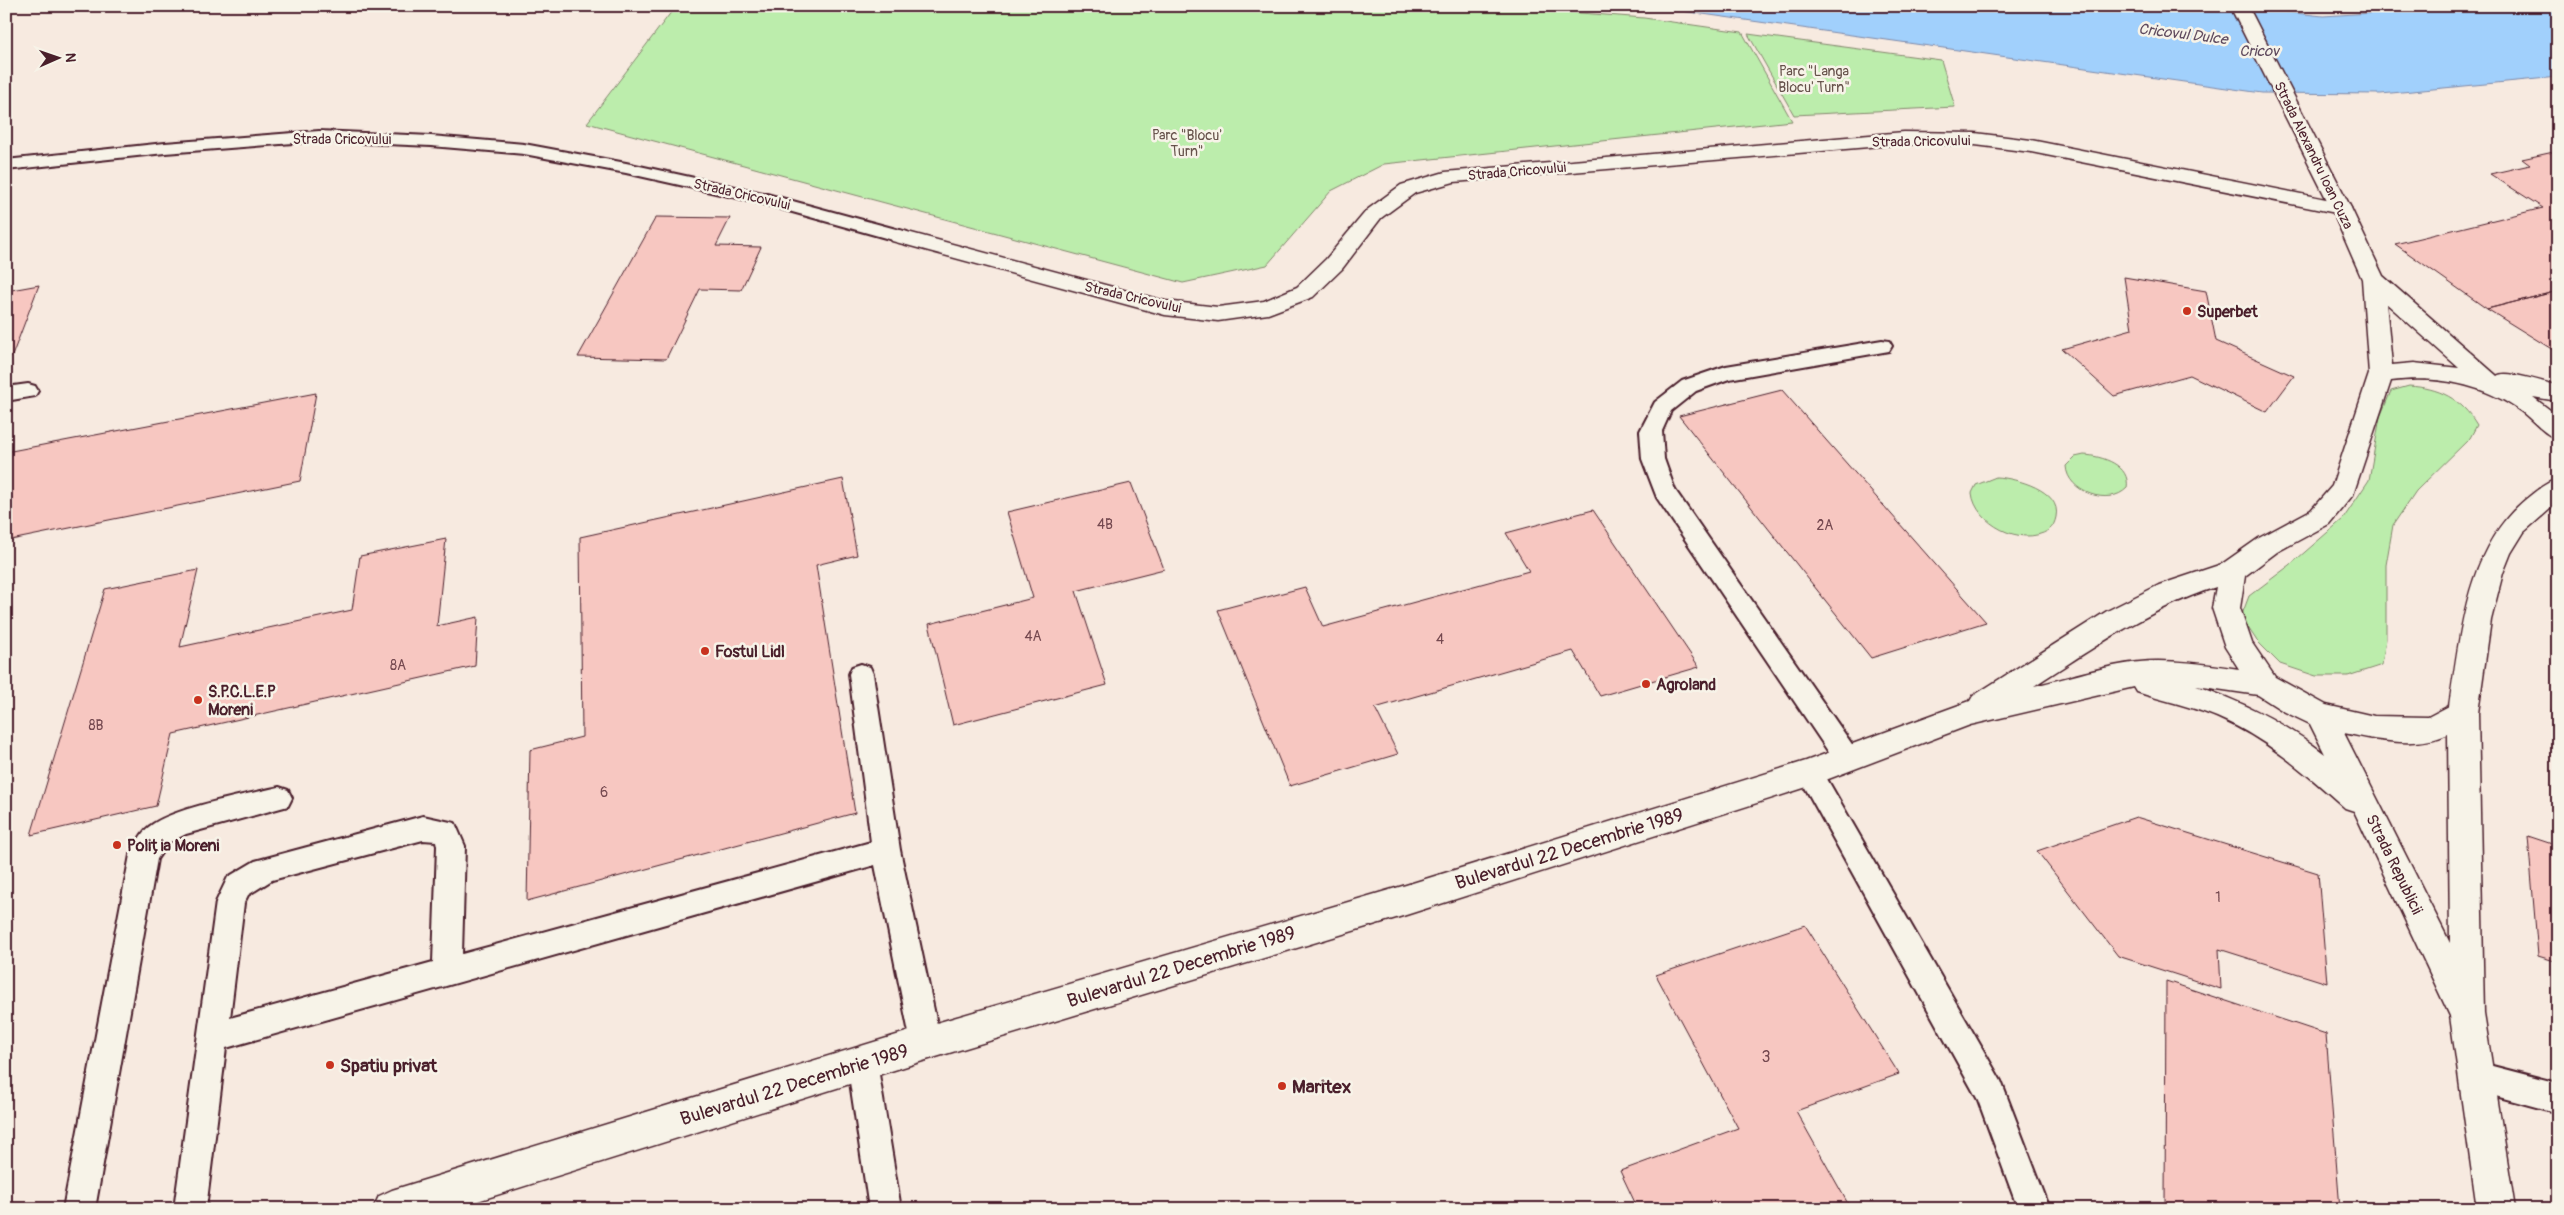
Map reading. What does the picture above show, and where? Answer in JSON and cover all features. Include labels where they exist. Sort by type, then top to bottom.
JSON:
[{"type":"main road","name":"Strada Alexandru Ioan Cuza","points":[[2239,6],[2341,208],[2373,279],[2380,374]]},
{"type":"main road","name":"Strada Cricovului","points":[[900,236],[1166,308],[1218,314],[1268,307],[1305,292],[1334,264],[1374,214],[1408,189],[1452,176],[1904,138],[1975,139],[2095,157],[2341,208]]},
{"type":"main road","name":"Strada Alexandru Ioan Cuza","points":[[2373,279],[2492,385]]},
{"type":"main road","points":[[2454,351],[2504,379],[2533,389],[2558,393]]},
{"type":"main road","points":[[2380,374],[2418,370],[2454,375],[2492,385],[2528,403],[2558,431]]},
{"type":"main road","name":"Bulevardul 22 Decembrie 1989","points":[[1967,714],[2117,619],[2169,592],[2232,571],[2268,545],[2320,517],[2344,489],[2380,374]]},
{"type":"main road","points":[[2528,403],[2558,403]]},
{"type":"main road","name":"Strada Republicii","points":[[2496,1209],[2467,1014],[2463,714],[2480,606],[2489,572],[2510,532],[2539,503],[2558,488]]},
{"type":"main road","points":[[2232,571],[2226,608],[2239,647],[2265,685],[2293,703],[2320,716],[2374,728],[2431,729],[2463,714]]},
{"type":"main road","name":"Bulevardul 22 Decembrie 1989","points":[[392,1209],[862,1062],[1397,902],[1810,773],[1967,714],[2122,678],[2157,672],[2193,674],[2265,685]]},
{"type":"main road","points":[[2122,678],[2192,695],[2244,716],[2272,731],[2315,763],[2369,810]]},
{"type":"main road","name":"Strada Republicii","points":[[2320,716],[2369,810],[2467,1014]]},
{"type":"lane","name":"Strada Cricovului","points":[[6,165],[165,148],[320,136],[431,141],[524,149],[626,168],[764,198],[900,236]]},
{"type":"lane","points":[[1847,758],[1665,492],[1653,459],[1651,431],[1662,407],[1689,386],[1726,374],[1882,346]]},
{"type":"lane","points":[[6,394],[28,391]]},
{"type":"lane","points":[[860,674],[886,850],[926,1043]]},
{"type":"lane","points":[[1810,773],[1990,1092],[2034,1209]]},
{"type":"lane","points":[[79,1209],[144,855],[158,835],[180,824],[279,798]]},
{"type":"lane","points":[[190,1209],[230,902],[238,886],[265,870],[423,828],[445,831],[451,846],[447,972]]},
{"type":"lane","points":[[213,1037],[886,850]]},
{"type":"lane","points":[[862,1062],[885,1209]]},
{"type":"lane","points":[[2477,1077],[2558,1098]]},
{"type":"green space","name":"Parc \"Blocu' Turn\"","points":[[696,6],[1491,6],[1644,18],[1742,32],[1792,121],[1384,164],[1331,191],[1267,265],[1183,283],[587,123],[672,11]]},
{"type":"green space","name":"Parc \"Langa Blocu' Turn\"","points":[[1748,34],[1941,60],[1955,107],[1794,115]]},
{"type":"green space","points":[[2409,386],[2430,389],[2448,396],[2464,408],[2477,425],[2470,438],[2416,491],[2393,525],[2386,565],[2386,639],[2382,665],[2348,676],[2316,676],[2280,664],[2257,641],[2241,617],[2249,596],[2290,565],[2343,519],[2369,480],[2380,417],[2391,391]]},
{"type":"green space","points":[[2084,455],[2099,457],[2114,463],[2124,473],[2127,480],[2127,488],[2119,494],[2100,496],[2090,494],[2073,483],[2068,475],[2066,466],[2075,457]]},
{"type":"green space","points":[[1996,477],[2025,483],[2045,493],[2052,500],[2056,508],[2054,524],[2050,529],[2038,535],[2026,536],[2001,530],[1990,523],[1975,504],[1972,493],[1976,485]]},
{"type":"water","name":"Cricov","points":[[1646,6],[2231,6],[2323,16],[2483,6],[2558,6],[2558,77],[2381,94],[2262,93]]},
{"type":"building","points":[[2558,151],[2558,278],[2549,280],[2558,286],[2558,291],[2487,309],[2395,244],[2543,208],[2490,174],[2530,165],[2522,159]]},
{"type":"building","points":[[656,217],[730,218],[716,246],[761,247],[741,290],[700,289],[666,359],[578,357]]},
{"type":"building","points":[[2124,277],[2206,291],[2216,341],[2294,376],[2267,412],[2190,375],[2114,396],[2062,349],[2132,329]]},
{"type":"building","points":[[39,285],[12,356],[6,357],[6,291]]},
{"type":"building","points":[[2558,291],[2558,353],[2487,309]]},
{"type":"building","points":[[1782,390],[1986,622],[1871,658],[1679,416]]},
{"type":"building","points":[[316,393],[300,481],[6,541],[6,452]]},
{"type":"building","name":"Fostul Lidl","points":[[843,479],[857,555],[816,565],[855,813],[527,901],[530,750],[582,737],[580,537]]},
{"type":"building","points":[[1131,483],[1164,569],[1076,591],[1107,685],[953,725],[929,624],[1033,598],[1007,512]]},
{"type":"building","points":[[1593,510],[1699,667],[1600,696],[1573,651],[1375,708],[1398,754],[1290,786],[1218,610],[1305,587],[1323,627],[1529,571],[1506,533]]},
{"type":"building","name":"S.P.C.L.E.P Moreni","points":[[446,539],[437,626],[478,617],[475,666],[173,734],[156,806],[31,835],[105,589],[198,570],[180,647],[352,610],[360,556]]},
{"type":"building","points":[[2558,692],[2558,714],[2551,712]]},
{"type":"building","points":[[2136,817],[2318,873],[2327,983],[2219,949],[2221,989],[2118,956],[2037,851]]},
{"type":"building","points":[[2528,836],[2558,846],[2558,962],[2538,956]]},
{"type":"building","points":[[1805,925],[1899,1074],[1796,1111],[1851,1209],[1638,1209],[1620,1171],[1738,1128],[1656,975]]},
{"type":"building","points":[[2166,981],[2326,1034],[2340,1209],[2165,1209]]},
{"type":"place","name":"Superbet","points":[[2187,311]]},
{"type":"place","name":"Fostul Lidl","points":[[705,651]]},
{"type":"place","name":"Agroland","points":[[1646,684]]},
{"type":"place","name":"S.P.C.L.E.P Moreni","points":[[198,700]]},
{"type":"place","name":"Poliția Moreni","points":[[117,845]]},
{"type":"place","name":"Spatiu privat","points":[[330,1065]]},
{"type":"place","name":"Maritex","points":[[1282,1086]]},
{"type":"water label","name":"Cricovul Dulce","points":[[2183,34]]}]
